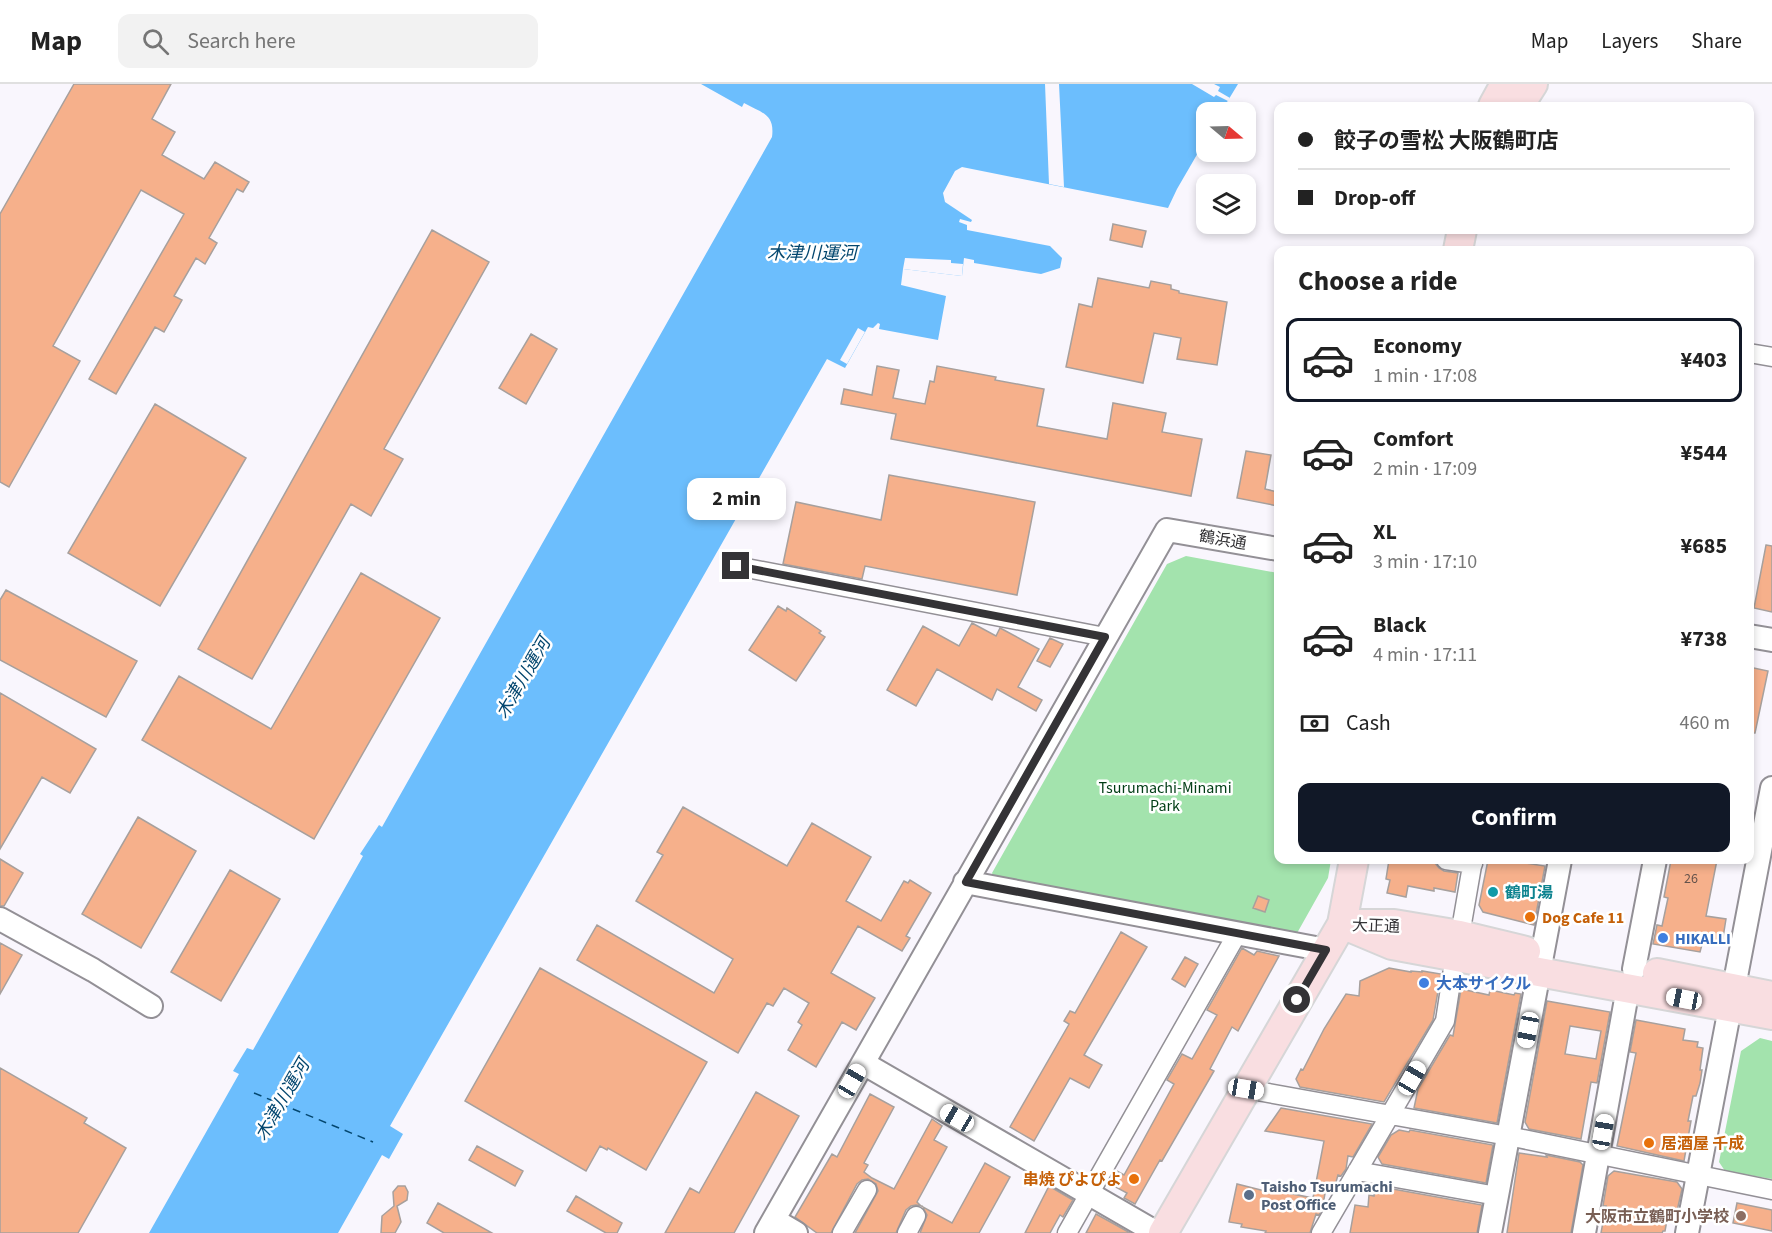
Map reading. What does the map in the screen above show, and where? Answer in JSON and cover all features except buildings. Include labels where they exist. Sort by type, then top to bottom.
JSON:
[{"type":"main road","points":[[1495,102],[1505,84]]},
{"type":"main road","points":[[1522,102],[1533,84]]},
{"type":"main road","points":[[1163,1233],[1342,924],[1353,864]]},
{"type":"main road","name":"大正通","points":[[1342,924],[1394,924],[1457,946],[1733,998],[1772,1015]]},
{"type":"main road","name":"大正通","points":[[1733,998],[1772,996]]},
{"type":"street","points":[[1754,353],[1772,357]]},
{"type":"street","name":"鶴浜通","points":[[1105,637],[1167,530],[1274,548]]},
{"type":"street","points":[[736,566],[1105,637],[770,1226],[796,1233]]},
{"type":"street","points":[[1754,637],[1772,640]]},
{"type":"street","points":[[1687,1233],[1772,788]]},
{"type":"street","points":[[1321,1233],[1445,1021],[1473,864]]},
{"type":"street","points":[[1490,1233],[1559,864]]},
{"type":"street","points":[[1584,1233],[1654,864]]},
{"type":"street","points":[[966,882],[1326,950]]},
{"type":"street","points":[[0,919],[93,970],[151,1006]]},
{"type":"street","points":[[1067,1233],[1237,934]]},
{"type":"street","points":[[863,1063],[1157,1233]]},
{"type":"street","points":[[1246,1089],[1508,1136],[1772,1190]]},
{"type":"street","points":[[1357,1171],[1497,1196]]},
{"type":"street","points":[[842,1233],[867,1190]]},
{"type":"street","points":[[906,1233],[916,1216]]},
{"type":"green space","name":"Tsurumachi-Minami Park","points":[[1186,556],[1274,572],[1274,864],[1330,864],[1328,878],[1296,935],[995,880],[992,873],[1167,564]]},
{"type":"green space","points":[[1760,1038],[1772,1041],[1772,1179],[1725,1171],[1719,1162],[1741,1051]]},
{"type":"water","name":"木津川運河","points":[[701,84],[1238,84],[1227,102],[1196,102],[1196,156],[1168,208],[962,167],[955,171],[943,193],[945,202],[972,220],[971,222],[960,219],[959,222],[967,225],[967,230],[1050,246],[1062,258],[1060,268],[1041,274],[974,263],[974,260],[964,258],[962,276],[903,269],[901,285],[946,296],[938,340],[879,329],[880,324],[878,323],[873,328],[868,327],[845,368],[827,359],[390,1126],[403,1134],[389,1159],[382,1155],[338,1233],[149,1233],[239,1074],[233,1071],[247,1048],[253,1050],[363,856],[360,854],[379,825],[382,827],[772,137],[771,123],[766,115],[744,103],[742,107]]},
{"type":"pier","points":[[1045,84],[1059,84],[1064,187],[1049,184]]},
{"type":"pier","points":[[1192,84],[1214,84],[1220,87],[1218,91],[1230,98],[1228,101],[1216,95],[1214,97]]},
{"type":"pier","points":[[905,258],[951,260],[951,263],[963,264],[962,276],[903,269]]},
{"type":"pier","points":[[858,328],[865,332],[847,364],[840,360]]},
{"type":"ferry route","points":[[254,1093],[373,1142]]},
{"type":"place","name":"鶴町湯","points":[[1493,892]]},
{"type":"place","name":"Dog Cafe 11","points":[[1530,917]]},
{"type":"place","name":"HIKALLI","points":[[1663,938]]},
{"type":"place","name":"大本サイクル","points":[[1424,983]]},
{"type":"place","name":"居酒屋 千成","points":[[1649,1143]]},
{"type":"place","name":"串焼 ぴよぴよ","points":[[1134,1179]]},
{"type":"place","name":"Taisho Tsurumachi Post Office","points":[[1249,1195]]},
{"type":"place","name":"大阪市立鶴町小学校","points":[[1741,1216]]},
{"type":"route","points":[[736,566],[1105,637],[966,882],[1326,950],[1297,1000]]}]
